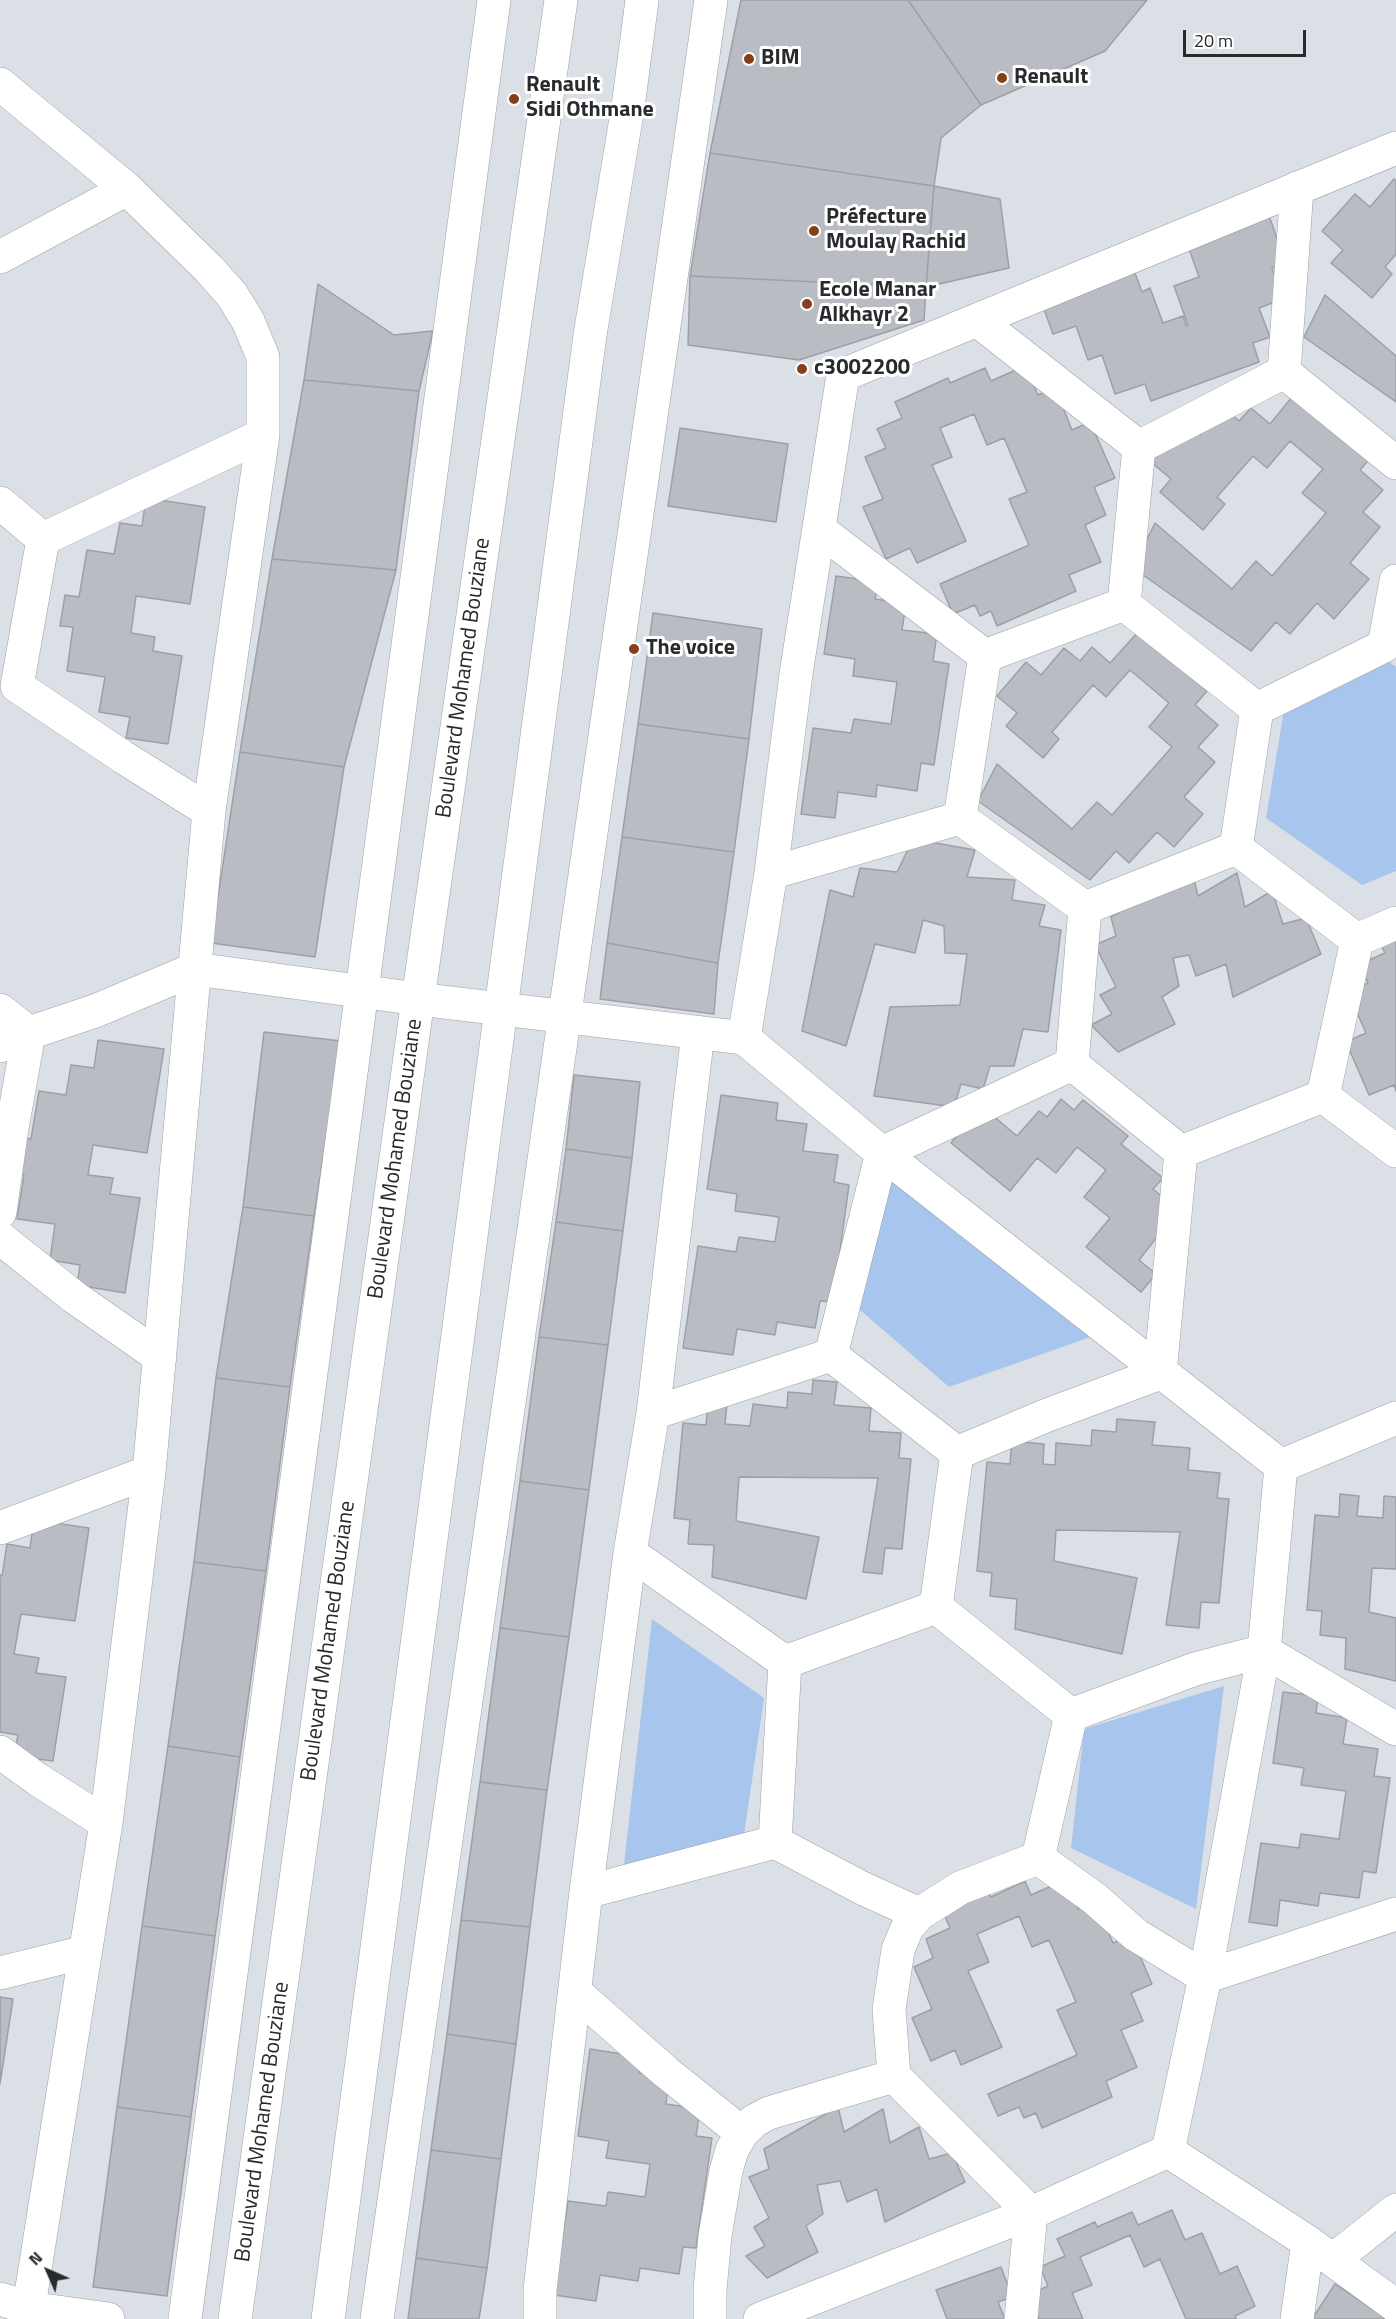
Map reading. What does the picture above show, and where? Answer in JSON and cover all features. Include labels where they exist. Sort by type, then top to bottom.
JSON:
[{"type":"street","points":[[185,2319],[494,0]]},
{"type":"street","name":"Boulevard Mohamed Bouziane","points":[[235,2319],[418,999],[561,0]]},
{"type":"street","points":[[328,2319],[590,335],[628,107],[642,0]]},
{"type":"street","points":[[377,2319],[711,0]]},
{"type":"street","points":[[0,84],[128,189],[209,269],[232,295],[249,321],[263,357],[262,435],[209,811],[149,1472],[106,1822],[86,1953],[19,2309],[108,2319]]},
{"type":"street","points":[[744,1038],[771,873],[796,674],[843,375],[1396,148]]},
{"type":"street","points":[[1284,372],[1298,188]]},
{"type":"street","points":[[0,257],[128,189]]},
{"type":"street","points":[[977,320],[1139,447]]},
{"type":"street","points":[[1139,447],[1284,372]]},
{"type":"street","points":[[1284,372],[1396,464]]},
{"type":"street","points":[[44,539],[262,435]]},
{"type":"street","points":[[1124,604],[1139,447]]},
{"type":"street","points":[[0,503],[44,539]]},
{"type":"street","points":[[820,530],[985,656]]},
{"type":"street","points":[[44,539],[9,690],[209,811]]},
{"type":"street","points":[[1257,709],[1390,650],[1396,581]]},
{"type":"street","points":[[985,656],[1124,604]]},
{"type":"street","points":[[1124,604],[1257,709]]},
{"type":"street","points":[[960,818],[985,656]]},
{"type":"street","points":[[1236,848],[1257,709]]},
{"type":"street","points":[[771,873],[960,818]]},
{"type":"street","points":[[960,818],[1085,908]]},
{"type":"street","points":[[1085,908],[1236,848]]},
{"type":"street","points":[[1236,848],[1357,940]]},
{"type":"street","points":[[1072,1064],[1085,908]]},
{"type":"street","points":[[1357,940],[1396,923]]},
{"type":"street","points":[[1323,1096],[1357,940]]},
{"type":"street","points":[[14,1040],[94,1011],[195,969],[362,992],[744,1038],[882,1153],[1281,1466]]},
{"type":"street","points":[[0,1010],[14,1040],[12,1128],[0,1212]]},
{"type":"street","points":[[540,2319],[540,2290],[586,1892],[630,1553],[653,1413],[698,1033]]},
{"type":"street","points":[[1072,1064],[1182,1152]]},
{"type":"street","points":[[882,1153],[1072,1064]]},
{"type":"street","points":[[1323,1096],[1396,1151]]},
{"type":"street","points":[[1182,1152],[1323,1096]]},
{"type":"street","points":[[1160,1373],[1182,1152]]},
{"type":"street","points":[[831,1355],[882,1153]]},
{"type":"street","points":[[0,1238],[74,1297],[160,1357]]},
{"type":"street","points":[[653,1413],[831,1355]]},
{"type":"street","points":[[831,1355],[957,1453]]},
{"type":"street","points":[[957,1453],[1045,1416],[1160,1373]]},
{"type":"street","points":[[1281,1466],[1396,1418]]},
{"type":"street","points":[[936,1607],[957,1453]]},
{"type":"street","points":[[1168,2151],[1205,1977],[1264,1652],[1281,1466]]},
{"type":"street","points":[[0,1528],[149,1472]]},
{"type":"street","points":[[630,1553],[785,1662]]},
{"type":"street","points":[[785,1662],[936,1607]]},
{"type":"street","points":[[936,1607],[1071,1715]]},
{"type":"street","points":[[1071,1715],[1195,1669],[1264,1652],[1396,1729]]},
{"type":"street","points":[[775,1842],[785,1662]]},
{"type":"street","points":[[1038,1858],[1071,1715]]},
{"type":"street","points":[[0,1752],[106,1822]]},
{"type":"street","points":[[586,1892],[775,1842],[862,1888],[919,1914]]},
{"type":"street","points":[[1038,1858],[1094,1898],[1136,1935],[1205,1977],[1396,1914]]},
{"type":"street","points":[[1021,2319],[1030,2213],[894,2076],[889,2009],[898,1950],[907,1928],[919,1914],[960,1888],[1038,1858]]},
{"type":"street","points":[[0,1973],[86,1953]]},
{"type":"street","points":[[575,1992],[666,2072],[742,2133]]},
{"type":"street","points":[[710,2319],[710,2290],[719,2214],[732,2150],[742,2133],[754,2121],[769,2113],[894,2076]]},
{"type":"street","points":[[760,2319],[1030,2213],[1168,2151]]},
{"type":"street","points":[[1168,2151],[1320,2251],[1396,2306]]},
{"type":"street","points":[[1297,2319],[1320,2251],[1396,2210]]},
{"type":"shaded area","points":[[1387,660],[1396,667],[1396,871],[1362,885],[1266,818],[1284,710]]},
{"type":"shaded area","points":[[888,1167],[1099,1334],[949,1387],[852,1303]]},
{"type":"shaded area","points":[[652,1619],[764,1698],[743,1842],[623,1873]]},
{"type":"shaded area","points":[[1224,1686],[1196,1909],[1071,1848],[1084,1729]]},
{"type":"building","points":[[741,0],[908,0],[981,105],[941,138],[934,186],[710,153]]},
{"type":"building","name":"Renault","points":[[908,0],[1147,0],[1105,51],[981,105]]},
{"type":"building","name":"Préfecture Moulay Rachid","points":[[710,153],[934,186],[926,287],[690,276]]},
{"type":"building","points":[[1394,179],[1396,181],[1396,254],[1385,267],[1392,274],[1372,298],[1331,263],[1343,250],[1322,231],[1355,194],[1370,207]]},
{"type":"building","points":[[934,186],[1000,199],[1009,268],[926,287]]},
{"type":"building","points":[[1269,216],[1286,263],[1272,268],[1283,299],[1259,308],[1270,337],[1253,343],[1259,362],[1151,401],[1145,384],[1115,394],[1102,355],[1088,360],[1076,326],[1053,334],[1039,295],[1135,273],[1142,292],[1150,288],[1163,323],[1183,316],[1186,326],[1188,325],[1174,286],[1199,277],[1188,246]]},
{"type":"building","name":"Ecole Manar Alkhayr 2","points":[[690,276],[926,287],[924,320],[799,360],[688,345]]},
{"type":"building","points":[[318,284],[394,335],[433,331],[419,391],[304,380]]},
{"type":"building","points":[[1325,295],[1396,356],[1396,402],[1304,337]]},
{"type":"building","points":[[1025,366],[1038,395],[1055,388],[1072,430],[1090,422],[1115,478],[1094,487],[1106,515],[1085,525],[1101,562],[1069,575],[1076,591],[997,626],[991,611],[980,616],[975,605],[953,614],[940,584],[1029,545],[1009,499],[1027,492],[1004,438],[987,445],[974,414],[940,428],[952,457],[932,465],[966,541],[917,563],[910,548],[886,559],[863,507],[883,499],[865,457],[886,448],[877,429],[902,418],[895,402],[948,378],[950,383],[985,368],[991,381]]},
{"type":"building","points":[[304,380],[419,391],[396,570],[272,559]]},
{"type":"building","points":[[1297,391],[1372,456],[1360,470],[1383,490],[1363,512],[1380,527],[1350,563],[1369,579],[1334,619],[1317,603],[1290,634],[1276,622],[1251,651],[1133,568],[1155,523],[1232,589],[1256,561],[1272,576],[1326,513],[1302,493],[1323,469],[1290,441],[1267,468],[1253,456],[1217,497],[1225,504],[1203,530],[1160,492],[1171,479],[1151,462],[1186,422],[1200,435],[1224,408],[1239,421],[1251,408],[1270,424]]},
{"type":"building","points":[[680,428],[788,444],[776,522],[668,506]]},
{"type":"building","points":[[146,498],[205,507],[190,604],[136,596],[131,633],[155,637],[153,651],[182,656],[168,744],[126,738],[130,717],[99,712],[105,677],[67,671],[73,627],[60,626],[65,595],[79,597],[87,550],[114,554],[120,523],[142,526]]},
{"type":"building","points":[[272,559],[396,570],[344,767],[240,752]]},
{"type":"building","points":[[836,576],[878,582],[875,599],[906,604],[902,630],[937,634],[933,661],[949,664],[934,765],[921,763],[917,791],[877,785],[876,797],[838,792],[835,818],[801,814],[813,728],[851,733],[854,719],[891,724],[897,682],[853,676],[855,659],[824,654]]},
{"type":"building","points":[[653,613],[762,629],[749,739],[638,724]]},
{"type":"building","points":[[1138,632],[1207,691],[1195,705],[1218,725],[1198,747],[1215,762],[1184,797],[1203,814],[1174,847],[1157,832],[1129,863],[1116,851],[1090,880],[978,801],[997,764],[1072,829],[1097,802],[1112,815],[1172,747],[1149,727],[1169,703],[1130,670],[1106,697],[1093,685],[1052,732],[1059,739],[1043,758],[1006,726],[1017,713],[997,696],[1026,662],[1041,675],[1064,648],[1080,661],[1092,647],[1110,663]]},
{"type":"building","points":[[638,724],[749,739],[734,852],[622,837]]},
{"type":"building","points":[[240,752],[344,767],[315,957],[211,943]]},
{"type":"building","points":[[622,837],[734,852],[718,963],[607,943]]},
{"type":"building","points":[[913,839],[975,850],[967,877],[1015,880],[1012,900],[1045,905],[1039,926],[1061,930],[1048,1032],[1023,1029],[1014,1066],[990,1066],[983,1089],[961,1084],[954,1107],[874,1096],[890,1007],[960,1005],[967,954],[945,953],[944,926],[923,920],[915,953],[875,944],[846,1046],[802,1031],[830,890],[853,897],[860,868],[897,872]]},
{"type":"building","points":[[1192,871],[1198,896],[1237,873],[1245,907],[1272,891],[1283,924],[1306,918],[1321,954],[1233,997],[1226,964],[1196,976],[1189,955],[1173,958],[1179,986],[1162,997],[1175,1024],[1118,1052],[1091,1025],[1112,1014],[1100,995],[1116,987],[1095,945],[1116,936],[1111,917]]},
{"type":"building","points":[[1396,928],[1396,1091],[1394,1085],[1369,1095],[1346,1042],[1366,1033],[1348,992],[1368,983],[1360,964],[1385,953],[1377,937]]},
{"type":"building","points":[[607,943],[718,963],[714,1014],[600,999]]},
{"type":"building","points":[[264,1032],[341,1041],[314,1216],[243,1207]]},
{"type":"building","points":[[98,1040],[164,1049],[147,1153],[93,1145],[88,1175],[113,1178],[110,1194],[140,1198],[125,1293],[77,1285],[80,1265],[50,1260],[55,1224],[17,1219],[24,1175],[11,1173],[17,1136],[31,1139],[39,1091],[66,1095],[71,1065],[94,1068]]},
{"type":"building","points":[[574,1075],[640,1082],[632,1158],[566,1149]]},
{"type":"building","points":[[721,1095],[778,1103],[776,1120],[807,1124],[803,1151],[838,1155],[834,1182],[849,1185],[833,1302],[820,1301],[815,1328],[777,1322],[775,1335],[737,1329],[733,1355],[683,1348],[698,1246],[736,1252],[739,1237],[775,1242],[779,1217],[735,1211],[737,1194],[707,1189]]},
{"type":"building","points":[[1061,1099],[1074,1110],[1083,1100],[1128,1136],[1121,1144],[1163,1178],[1153,1189],[1174,1207],[1164,1228],[1139,1260],[1156,1274],[1141,1292],[1086,1247],[1110,1218],[1084,1197],[1106,1170],[1077,1147],[1056,1173],[1037,1158],[1010,1191],[951,1143],[973,1116],[991,1114],[1017,1136],[1039,1111],[1047,1117]]},
{"type":"building","points":[[566,1149],[632,1158],[623,1231],[556,1222]]},
{"type":"building","points":[[243,1207],[314,1216],[290,1387],[216,1378]]},
{"type":"building","points":[[556,1222],[623,1231],[608,1345],[539,1337]]},
{"type":"building","points":[[539,1337],[608,1345],[589,1490],[520,1481]]},
{"type":"building","points":[[216,1378],[290,1387],[266,1571],[194,1562]]},
{"type":"building","points":[[813,1380],[837,1382],[834,1405],[871,1408],[869,1431],[901,1433],[899,1458],[911,1459],[902,1549],[885,1548],[882,1574],[863,1572],[878,1478],[739,1477],[736,1521],[819,1537],[806,1599],[712,1577],[714,1545],[688,1544],[690,1520],[674,1518],[683,1423],[706,1425],[708,1403],[727,1404],[725,1424],[750,1426],[753,1404],[787,1408],[788,1392],[812,1394]]},
{"type":"building","points":[[1117,1419],[1155,1422],[1152,1445],[1190,1448],[1188,1470],[1220,1473],[1217,1498],[1229,1499],[1219,1603],[1201,1602],[1199,1628],[1166,1625],[1180,1532],[1056,1530],[1054,1561],[1137,1578],[1122,1654],[1015,1629],[1017,1599],[990,1596],[992,1573],[977,1571],[987,1462],[1010,1464],[1012,1441],[1044,1444],[1043,1464],[1055,1465],[1056,1443],[1091,1446],[1092,1430],[1116,1432]]},
{"type":"building","points":[[520,1481],[589,1490],[569,1637],[500,1628]]},
{"type":"building","points":[[1340,1494],[1359,1496],[1357,1516],[1383,1518],[1384,1496],[1396,1497],[1396,1569],[1372,1568],[1369,1612],[1396,1618],[1396,1681],[1345,1669],[1346,1638],[1320,1635],[1322,1611],[1307,1610],[1315,1515],[1339,1517]]},
{"type":"building","points":[[34,1520],[89,1528],[75,1621],[21,1614],[14,1654],[39,1658],[36,1673],[66,1677],[53,1761],[14,1756],[18,1735],[0,1732],[0,1575],[2,1576],[7,1544],[30,1548]]},
{"type":"building","points":[[194,1562],[266,1571],[240,1757],[168,1746]]},
{"type":"building","points":[[500,1628],[569,1637],[547,1790],[480,1782]]},
{"type":"building","points":[[1283,1692],[1318,1696],[1316,1713],[1347,1718],[1343,1744],[1378,1749],[1374,1776],[1390,1778],[1376,1873],[1363,1871],[1359,1898],[1320,1893],[1318,1906],[1280,1900],[1277,1926],[1249,1922],[1261,1843],[1299,1848],[1301,1834],[1339,1839],[1346,1791],[1301,1785],[1304,1768],[1273,1763]]},
{"type":"building","points":[[168,1746],[240,1757],[215,1936],[142,1926]]},
{"type":"building","points":[[480,1782],[547,1790],[530,1927],[461,1920]]},
{"type":"building","points":[[1065,1880],[1078,1909],[1095,1902],[1113,1943],[1131,1935],[1152,1984],[1131,1993],[1143,2021],[1121,2030],[1137,2067],[1106,2081],[1112,2097],[1042,2128],[1036,2113],[1024,2118],[1019,2107],[998,2116],[988,2094],[1077,2055],[1057,2010],[1076,2002],[1049,1940],[1032,1947],[1019,1916],[977,1934],[989,1962],[968,1971],[1002,2047],[961,2065],[955,2050],[931,2061],[912,2018],[932,2009],[914,1967],[933,1958],[926,1939],[950,1928],[943,1912],[988,1892],[991,1897],[1025,1881],[1031,1895]]},
{"type":"building","points":[[461,1920],[530,1927],[516,2044],[447,2034]]},
{"type":"building","points":[[142,1926],[215,1936],[191,2117],[117,2107]]},
{"type":"building","points":[[0,1997],[13,1999],[0,2084]]},
{"type":"building","points":[[447,2034],[516,2044],[501,2159],[431,2150]]},
{"type":"building","points":[[590,2049],[641,2057],[639,2073],[669,2077],[666,2104],[700,2109],[696,2136],[712,2138],[696,2248],[683,2247],[679,2274],[640,2268],[638,2281],[600,2275],[596,2301],[554,2295],[568,2201],[606,2206],[608,2192],[645,2197],[650,2164],[606,2158],[609,2141],[578,2136]]},
{"type":"building","points":[[117,2107],[191,2117],[167,2296],[93,2287]]},
{"type":"building","points":[[838,2107],[844,2132],[883,2109],[890,2143],[919,2127],[929,2159],[952,2153],[965,2182],[885,2222],[877,2189],[847,2202],[840,2181],[817,2185],[823,2214],[806,2226],[818,2252],[767,2278],[746,2256],[765,2246],[754,2227],[769,2218],[749,2177],[769,2169],[764,2149]]},
{"type":"building","points":[[431,2150],[501,2159],[487,2268],[416,2258]]},
{"type":"building","points":[[1172,2210],[1185,2240],[1202,2233],[1220,2274],[1237,2266],[1255,2306],[1235,2316],[1236,2319],[1186,2319],[1160,2259],[1144,2267],[1130,2235],[1080,2257],[1092,2285],[1072,2293],[1083,2319],[1039,2319],[1028,2295],[1048,2286],[1040,2267],[1065,2256],[1057,2239],[1095,2222],[1097,2227],[1132,2212],[1138,2225]]},
{"type":"building","points":[[416,2258],[487,2268],[479,2319],[408,2319]]},
{"type":"building","points":[[1001,2267],[1012,2297],[998,2302],[1005,2319],[947,2319],[936,2290]]},
{"type":"building","points":[[1335,2284],[1387,2319],[1312,2319]]},
{"type":"place","name":"BIM","points":[[749,59]]},
{"type":"place","name":"Renault","points":[[1002,78]]},
{"type":"place","name":"Renault Sidi Othmane","points":[[514,99]]},
{"type":"place","name":"Préfecture Moulay Rachid","points":[[814,231]]},
{"type":"place","name":"Ecole Manar Alkhayr 2","points":[[807,304]]},
{"type":"place","name":"c3002200","points":[[802,369]]},
{"type":"place","name":"The voice","points":[[634,649]]}]
